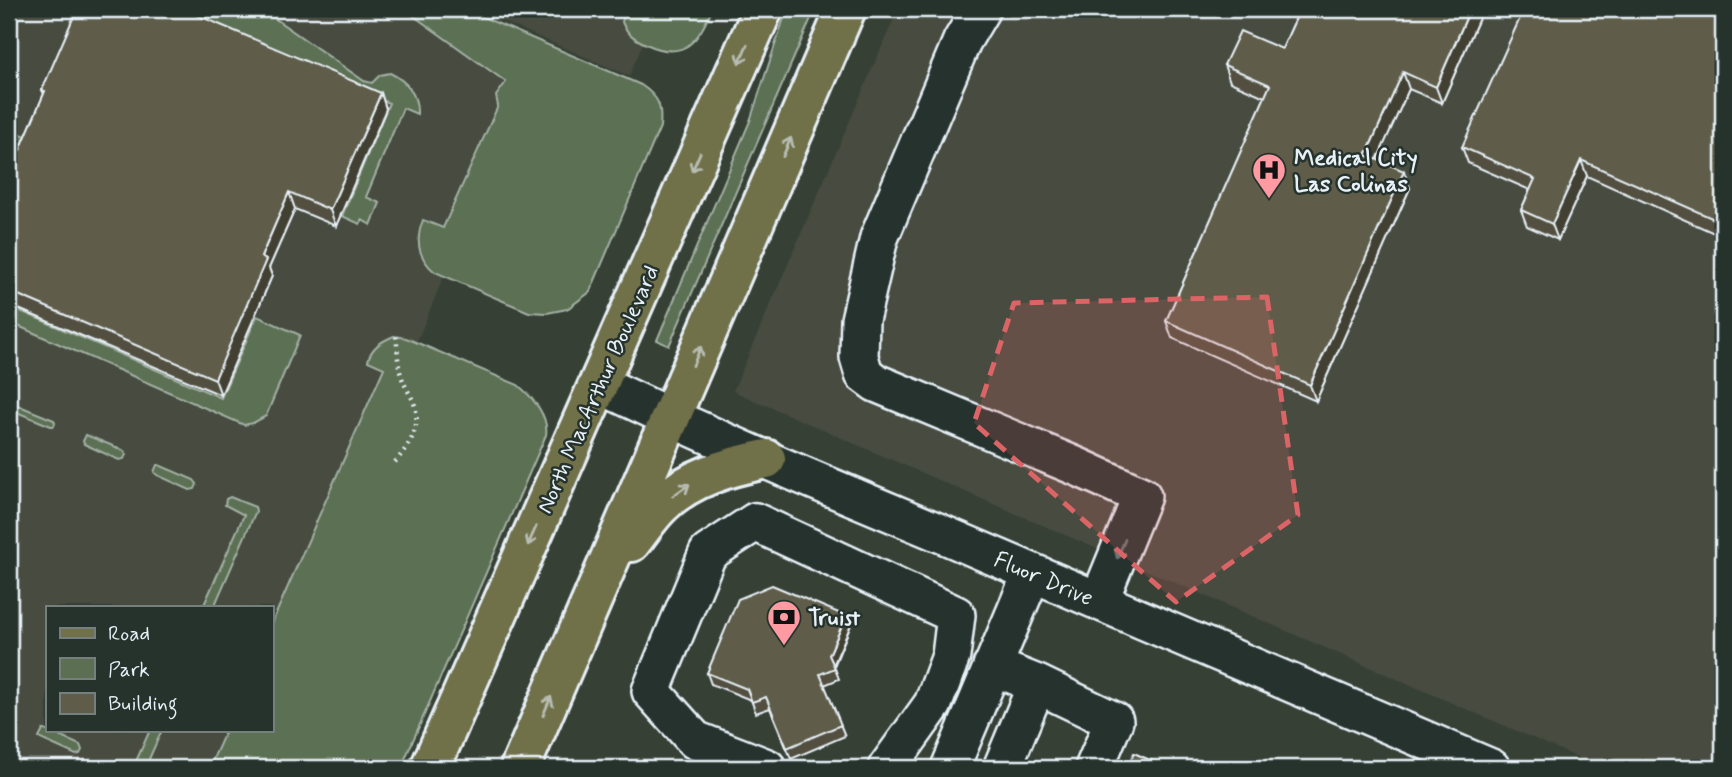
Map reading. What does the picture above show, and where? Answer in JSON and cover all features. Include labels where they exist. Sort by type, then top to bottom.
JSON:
[{"type":"main road","name":"North MacArthur Boulevard","points":[[430,768],[763,9]]},
{"type":"main road","points":[[520,768],[846,9]]},
{"type":"main road","points":[[603,576],[662,504],[688,484],[712,472],[766,459]]},
{"type":"street","points":[[981,9],[962,41],[879,238],[860,320],[859,357],[864,374],[876,383],[1078,467],[1153,502],[1110,606]]},
{"type":"street","name":"Fluor Drive","points":[[599,384],[670,418],[1491,768]]},
{"type":"street","points":[[767,768],[723,760],[695,740],[651,691],[708,553],[755,522],[956,615],[951,656],[933,704],[887,768]]},
{"type":"street","points":[[950,768],[1032,573]]},
{"type":"street","points":[[951,656],[1037,684],[1114,721],[1094,768]]},
{"type":"street","points":[[1003,768],[1037,684]]},
{"type":"path","points":[[395,462],[411,441],[417,415],[401,376],[396,335]]},
{"type":"highlighted area","points":[[1267,297],[1298,515],[1176,602],[974,423],[1014,303]]},
{"type":"shaded area","points":[[9,9],[426,9],[524,82],[273,690],[273,606],[46,606],[46,732],[256,732],[241,768],[9,768]]},
{"type":"shaded area","points":[[474,9],[658,9],[629,76]]},
{"type":"shaded area","name":"Medical City Las Colinas","points":[[898,9],[1723,9],[1723,768],[1602,768],[733,391]]},
{"type":"green space","points":[[172,9],[261,9],[364,81],[372,83],[380,75],[390,73],[406,84],[416,101],[417,114],[403,108],[366,197],[380,203],[371,225],[362,220],[360,224],[342,216],[389,103]]},
{"type":"green space","points":[[404,9],[464,9],[641,85],[658,103],[660,127],[590,292],[567,309],[547,313],[529,312],[435,272],[425,261],[419,242],[423,220],[443,228],[498,106],[496,96],[506,82]]},
{"type":"green space","points":[[626,9],[647,12],[649,9],[712,9],[695,39],[680,49],[671,51],[646,44],[632,36],[622,22]]},
{"type":"green space","points":[[787,9],[815,9],[669,346],[657,340],[750,121]]},
{"type":"green space","points":[[9,129],[33,139],[24,160],[9,153]]},
{"type":"green space","points":[[9,306],[221,398],[257,316],[300,335],[266,416],[244,425],[9,322]]},
{"type":"green space","points":[[394,336],[406,338],[518,385],[534,401],[542,414],[546,435],[401,768],[209,768],[225,732],[273,732],[273,620],[384,368],[368,361],[372,352]]},
{"type":"green space","points":[[14,406],[54,420],[54,426],[14,411]]},
{"type":"green space","points":[[86,435],[123,450],[126,454],[124,459],[119,460],[84,444]]},
{"type":"green space","points":[[157,465],[194,480],[197,484],[195,489],[190,490],[157,475],[154,472]]},
{"type":"green space","points":[[230,497],[255,507],[256,511],[214,606],[203,606],[244,515],[225,505],[226,499]]},
{"type":"green space","points":[[45,730],[80,745],[82,750],[76,755],[39,738]]},
{"type":"green space","points":[[149,732],[161,732],[145,768],[133,768]]},
{"type":"building","points":[[77,9],[183,9],[381,93],[330,210],[289,192],[261,257],[266,260],[215,379],[9,291],[9,145],[20,150]]},
{"type":"building","points":[[1300,9],[1470,9],[1436,87],[1403,72],[1366,155],[1404,171],[1310,385],[1166,321],[1270,85],[1224,65],[1240,31],[1282,49]]},
{"type":"building","points":[[1524,9],[1723,9],[1723,223],[1581,160],[1552,224],[1521,210],[1535,179],[1462,147]]},
{"type":"building","name":"Truist","points":[[772,585],[846,616],[829,655],[835,668],[820,674],[841,725],[787,748],[766,697],[752,702],[747,689],[707,673],[738,599]]},
{"type":"building","points":[[1134,753],[1168,768],[1127,768]]},
{"type":"place","name":"Medical City Las Colinas","points":[[1269,200]]},
{"type":"place","name":"Truist","points":[[784,647]]}]
